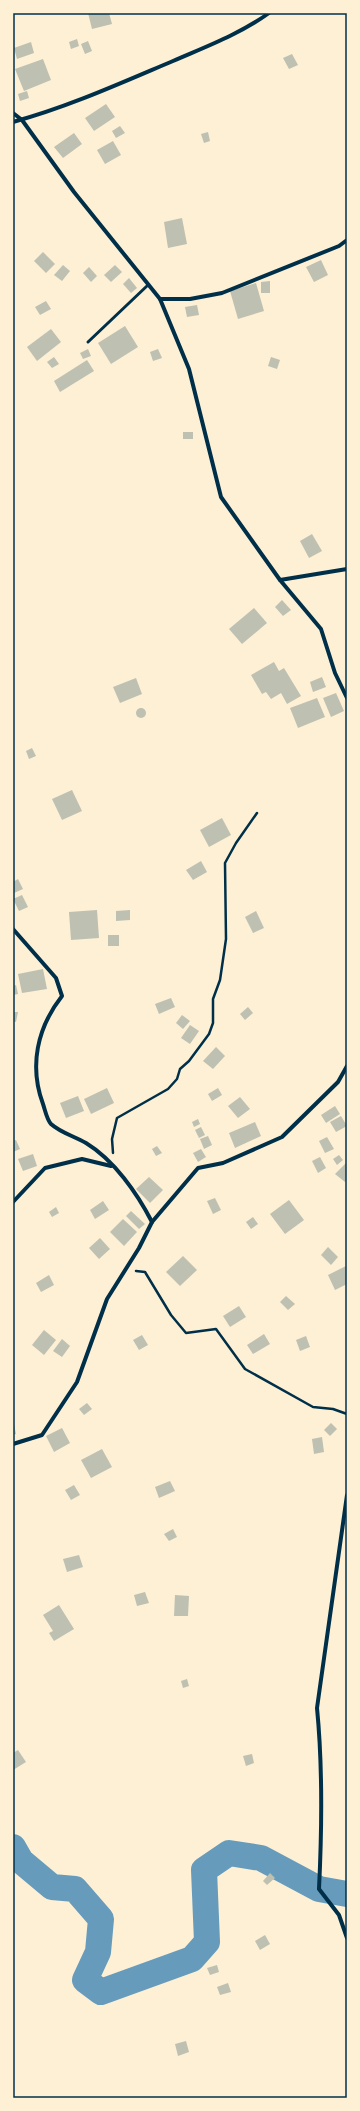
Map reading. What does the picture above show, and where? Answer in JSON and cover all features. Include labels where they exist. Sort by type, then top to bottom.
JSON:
[{"type":"street","points":[[13,122],[122,83],[210,44],[256,22],[269,13]]},
{"type":"street","points":[[13,113],[22,120],[74,192],[160,299],[189,369],[221,497],[280,580],[322,629],[335,673],[347,698]]},
{"type":"street","points":[[160,299],[190,299],[222,292],[339,246],[347,240]]},
{"type":"street","points":[[280,580],[347,568]]},
{"type":"street","points":[[13,929],[56,978],[62,996],[52,1009],[40,1036],[35,1065],[40,1095],[50,1123],[66,1134],[86,1143],[114,1166],[146,1209],[152,1222]]},
{"type":"street","points":[[13,1444],[42,1435],[77,1382],[107,1299],[126,1269],[152,1222],[198,1168],[224,1163],[282,1137],[338,1082],[347,1066]]},
{"type":"street","points":[[13,1202],[45,1168],[82,1159],[114,1166]]},
{"type":"street","points":[[347,1496],[318,1708],[321,1744],[322,1828],[319,1889],[340,1915],[347,1938]]},
{"type":"lane","points":[[88,342],[148,285]]},
{"type":"path","points":[[114,1166],[112,1139],[117,1118],[168,1089],[177,1079],[180,1069],[189,1061],[209,1034],[213,1023],[213,999],[220,980],[226,939],[225,863],[236,843],[257,813]]},
{"type":"path","points":[[126,1269],[145,1272],[171,1316],[186,1333],[216,1330],[245,1368],[312,1407],[333,1409],[347,1414]]},
{"type":"building","points":[[88,13],[109,13],[112,24],[92,29]]},
{"type":"building","points":[[77,39],[79,46],[71,49],[69,42]]},
{"type":"building","points":[[88,41],[92,51],[85,54],[81,44]]},
{"type":"building","points":[[31,42],[34,53],[17,59],[14,48]]},
{"type":"building","points":[[292,54],[298,65],[289,69],[283,58]]},
{"type":"building","points":[[43,59],[51,80],[24,91],[15,69]]},
{"type":"building","points":[[27,91],[29,98],[20,101],[18,94]]},
{"type":"building","points":[[106,104],[115,117],[94,131],[85,118]]},
{"type":"building","points":[[120,126],[125,133],[116,138],[112,131]]},
{"type":"building","points":[[208,132],[210,141],[204,143],[201,134]]},
{"type":"building","points":[[74,133],[82,144],[63,158],[54,147]]},
{"type":"building","points":[[113,141],[121,155],[105,164],[97,150]]},
{"type":"building","points":[[182,218],[187,244],[168,248],[164,222]]},
{"type":"building","points":[[43,252],[55,264],[46,273],[34,261]]},
{"type":"building","points":[[321,260],[328,275],[314,282],[306,267]]},
{"type":"building","points":[[63,265],[70,271],[62,281],[54,275]]},
{"type":"building","points":[[115,265],[122,272],[111,282],[104,275]]},
{"type":"building","points":[[89,267],[97,276],[91,282],[83,273]]},
{"type":"building","points":[[129,278],[137,288],[131,293],[123,284]]},
{"type":"building","points":[[270,281],[270,293],[261,293],[261,282]]},
{"type":"building","points":[[256,283],[264,311],[238,319],[230,291]]},
{"type":"building","points":[[46,301],[51,309],[40,315],[35,307]]},
{"type":"building","points":[[197,305],[199,315],[187,317],[185,307]]},
{"type":"building","points":[[125,326],[138,347],[111,364],[98,343]]},
{"type":"building","points":[[51,329],[61,342],[37,361],[27,347]]},
{"type":"building","points":[[88,349],[91,356],[83,359],[80,353]]},
{"type":"building","points":[[158,349],[162,358],[153,361],[150,352]]},
{"type":"building","points":[[54,357],[59,364],[52,368],[47,362]]},
{"type":"building","points":[[271,357],[280,360],[277,369],[268,366]]},
{"type":"building","points":[[87,360],[94,371],[60,392],[54,381]]},
{"type":"building","points":[[183,432],[193,432],[193,439],[183,439]]},
{"type":"building","points":[[312,534],[322,551],[309,558],[300,541]]},
{"type":"building","points":[[282,600],[291,610],[283,616],[275,607]]},
{"type":"building","points":[[254,608],[267,623],[242,644],[229,629]]},
{"type":"building","points":[[274,662],[279,671],[284,668],[301,696],[287,704],[281,693],[271,699],[266,692],[262,694],[251,675]]},
{"type":"building","points":[[322,677],[326,687],[313,692],[310,682]]},
{"type":"building","points":[[136,678],[142,694],[120,703],[113,687]]},
{"type":"building","points":[[336,693],[344,711],[331,717],[323,698]]},
{"type":"building","points":[[317,698],[325,717],[298,728],[290,708]]},
{"type":"building","points":[[139,708],[143,708],[145,709],[145,717],[139,718],[136,715],[136,711]]},
{"type":"building","points":[[32,748],[36,756],[29,759],[26,751]]},
{"type":"building","points":[[72,790],[82,811],[62,820],[52,799]]},
{"type":"building","points":[[222,818],[231,835],[209,847],[200,830]]},
{"type":"building","points":[[201,861],[207,872],[193,880],[186,870]]},
{"type":"building","points":[[18,879],[23,889],[14,893],[13,882]]},
{"type":"building","points":[[22,895],[28,907],[19,911],[13,899]]},
{"type":"building","points":[[97,910],[99,938],[71,940],[69,912]]},
{"type":"building","points":[[130,910],[130,920],[116,921],[116,911]]},
{"type":"building","points":[[256,911],[264,928],[253,933],[245,917]]},
{"type":"building","points":[[108,935],[119,935],[119,946],[108,946]]},
{"type":"building","points":[[43,969],[47,989],[22,993],[18,974]]},
{"type":"building","points":[[16,985],[18,994],[13,995],[13,986]]},
{"type":"building","points":[[171,998],[175,1007],[159,1014],[155,1004]]},
{"type":"building","points":[[248,1007],[253,1013],[245,1020],[240,1014]]},
{"type":"building","points":[[13,1012],[18,1012],[16,1022],[13,1021]]},
{"type":"building","points":[[182,1015],[190,1021],[183,1029],[176,1023]]},
{"type":"building","points":[[190,1025],[199,1031],[190,1044],[181,1038]]},
{"type":"building","points":[[216,1047],[225,1056],[213,1069],[203,1061]]},
{"type":"building","points":[[107,1088],[114,1103],[91,1114],[84,1099]]},
{"type":"building","points":[[218,1088],[222,1095],[212,1101],[208,1094]]},
{"type":"building","points":[[78,1096],[84,1111],[66,1118],[60,1103]]},
{"type":"building","points":[[240,1097],[250,1109],[238,1118],[228,1106]]},
{"type":"building","points":[[335,1106],[340,1114],[326,1123],[321,1115]]},
{"type":"building","points":[[341,1116],[347,1126],[336,1132],[330,1122]]},
{"type":"building","points":[[198,1119],[200,1124],[194,1127],[192,1122]]},
{"type":"building","points":[[255,1122],[261,1136],[235,1148],[229,1133]]},
{"type":"building","points":[[201,1127],[205,1135],[199,1138],[195,1130]]},
{"type":"building","points":[[208,1136],[212,1145],[204,1149],[200,1139]]},
{"type":"building","points":[[327,1137],[334,1149],[325,1153],[319,1141]]},
{"type":"building","points":[[16,1140],[20,1149],[13,1152],[13,1141]]},
{"type":"building","points":[[157,1146],[162,1153],[156,1156],[152,1149]]},
{"type":"building","points":[[201,1149],[206,1157],[198,1162],[193,1153]]},
{"type":"building","points":[[33,1154],[37,1166],[23,1171],[18,1159]]},
{"type":"building","points":[[339,1155],[343,1160],[337,1165],[333,1159]]},
{"type":"building","points":[[320,1157],[326,1168],[318,1173],[312,1161]]},
{"type":"building","points":[[347,1162],[347,1180],[345,1182],[335,1174]]},
{"type":"building","points":[[149,1177],[163,1190],[150,1203],[136,1189]]},
{"type":"building","points":[[215,1198],[221,1210],[213,1214],[207,1201]]},
{"type":"building","points":[[289,1200],[304,1220],[285,1234],[270,1214]]},
{"type":"building","points":[[103,1201],[109,1210],[95,1219],[90,1210]]},
{"type":"building","points":[[56,1207],[59,1213],[52,1217],[49,1212]]},
{"type":"building","points":[[131,1211],[145,1224],[139,1229],[126,1216]]},
{"type":"building","points":[[253,1217],[258,1224],[251,1229],[246,1222]]},
{"type":"building","points":[[123,1219],[137,1232],[124,1246],[110,1232]]},
{"type":"building","points":[[100,1238],[110,1249],[99,1259],[89,1248]]},
{"type":"building","points":[[328,1247],[338,1257],[331,1265],[321,1255]]},
{"type":"building","points":[[183,1256],[197,1270],[180,1286],[166,1272]]},
{"type":"building","points":[[346,1266],[347,1284],[335,1290],[328,1275]]},
{"type":"building","points":[[49,1275],[54,1285],[41,1292],[36,1283]]},
{"type":"building","points":[[286,1296],[295,1304],[288,1310],[280,1302]]},
{"type":"building","points":[[239,1306],[246,1317],[230,1327],[223,1316]]},
{"type":"building","points":[[44,1330],[56,1340],[44,1355],[32,1345]]},
{"type":"building","points":[[264,1334],[270,1344],[253,1354],[247,1345]]},
{"type":"building","points":[[142,1335],[148,1345],[139,1350],[133,1340]]},
{"type":"building","points":[[306,1336],[310,1347],[300,1351],[296,1340]]},
{"type":"building","points":[[62,1339],[70,1346],[62,1357],[53,1351]]},
{"type":"building","points":[[87,1403],[92,1409],[84,1415],[79,1409]]},
{"type":"building","points":[[13,1420],[16,1434],[13,1435]]},
{"type":"building","points":[[331,1423],[337,1429],[330,1436],[324,1430]]},
{"type":"building","points":[[62,1428],[70,1443],[54,1452],[46,1436]]},
{"type":"building","points":[[322,1437],[324,1452],[314,1454],[312,1439]]},
{"type":"building","points":[[102,1449],[112,1467],[91,1478],[81,1460]]},
{"type":"building","points":[[170,1481],[175,1491],[159,1498],[155,1487]]},
{"type":"building","points":[[74,1485],[80,1495],[71,1500],[65,1490]]},
{"type":"building","points":[[173,1529],[177,1537],[169,1541],[164,1534]]},
{"type":"building","points":[[79,1555],[83,1567],[67,1572],[63,1559]]},
{"type":"building","points":[[145,1592],[149,1603],[137,1606],[134,1595]]},
{"type":"building","points":[[175,1595],[189,1596],[188,1616],[174,1616]]},
{"type":"building","points":[[59,1605],[74,1629],[54,1641],[49,1633],[53,1631],[43,1615]]},
{"type":"building","points":[[187,1679],[189,1686],[183,1688],[181,1681]]},
{"type":"building","points":[[18,1750],[26,1762],[13,1770],[13,1753]]},
{"type":"building","points":[[252,1754],[254,1763],[246,1766],[243,1756]]},
{"type":"building","points":[[270,1873],[275,1878],[267,1885],[263,1881]]},
{"type":"building","points":[[265,1935],[270,1944],[260,1950],[255,1941]]},
{"type":"building","points":[[217,1965],[219,1972],[210,1975],[207,1968]]},
{"type":"building","points":[[228,1983],[231,1992],[220,1995],[217,1987]]},
{"type":"building","points":[[186,2041],[189,2052],[178,2056],[175,2044]]},
{"type":"waterway","points":[[13,1847],[21,1861],[52,1887],[75,1889],[101,1919],[98,1952],[85,1980],[101,1992],[192,1959],[207,1942],[204,1870],[229,1853],[261,1858],[319,1889],[347,1894]]}]
